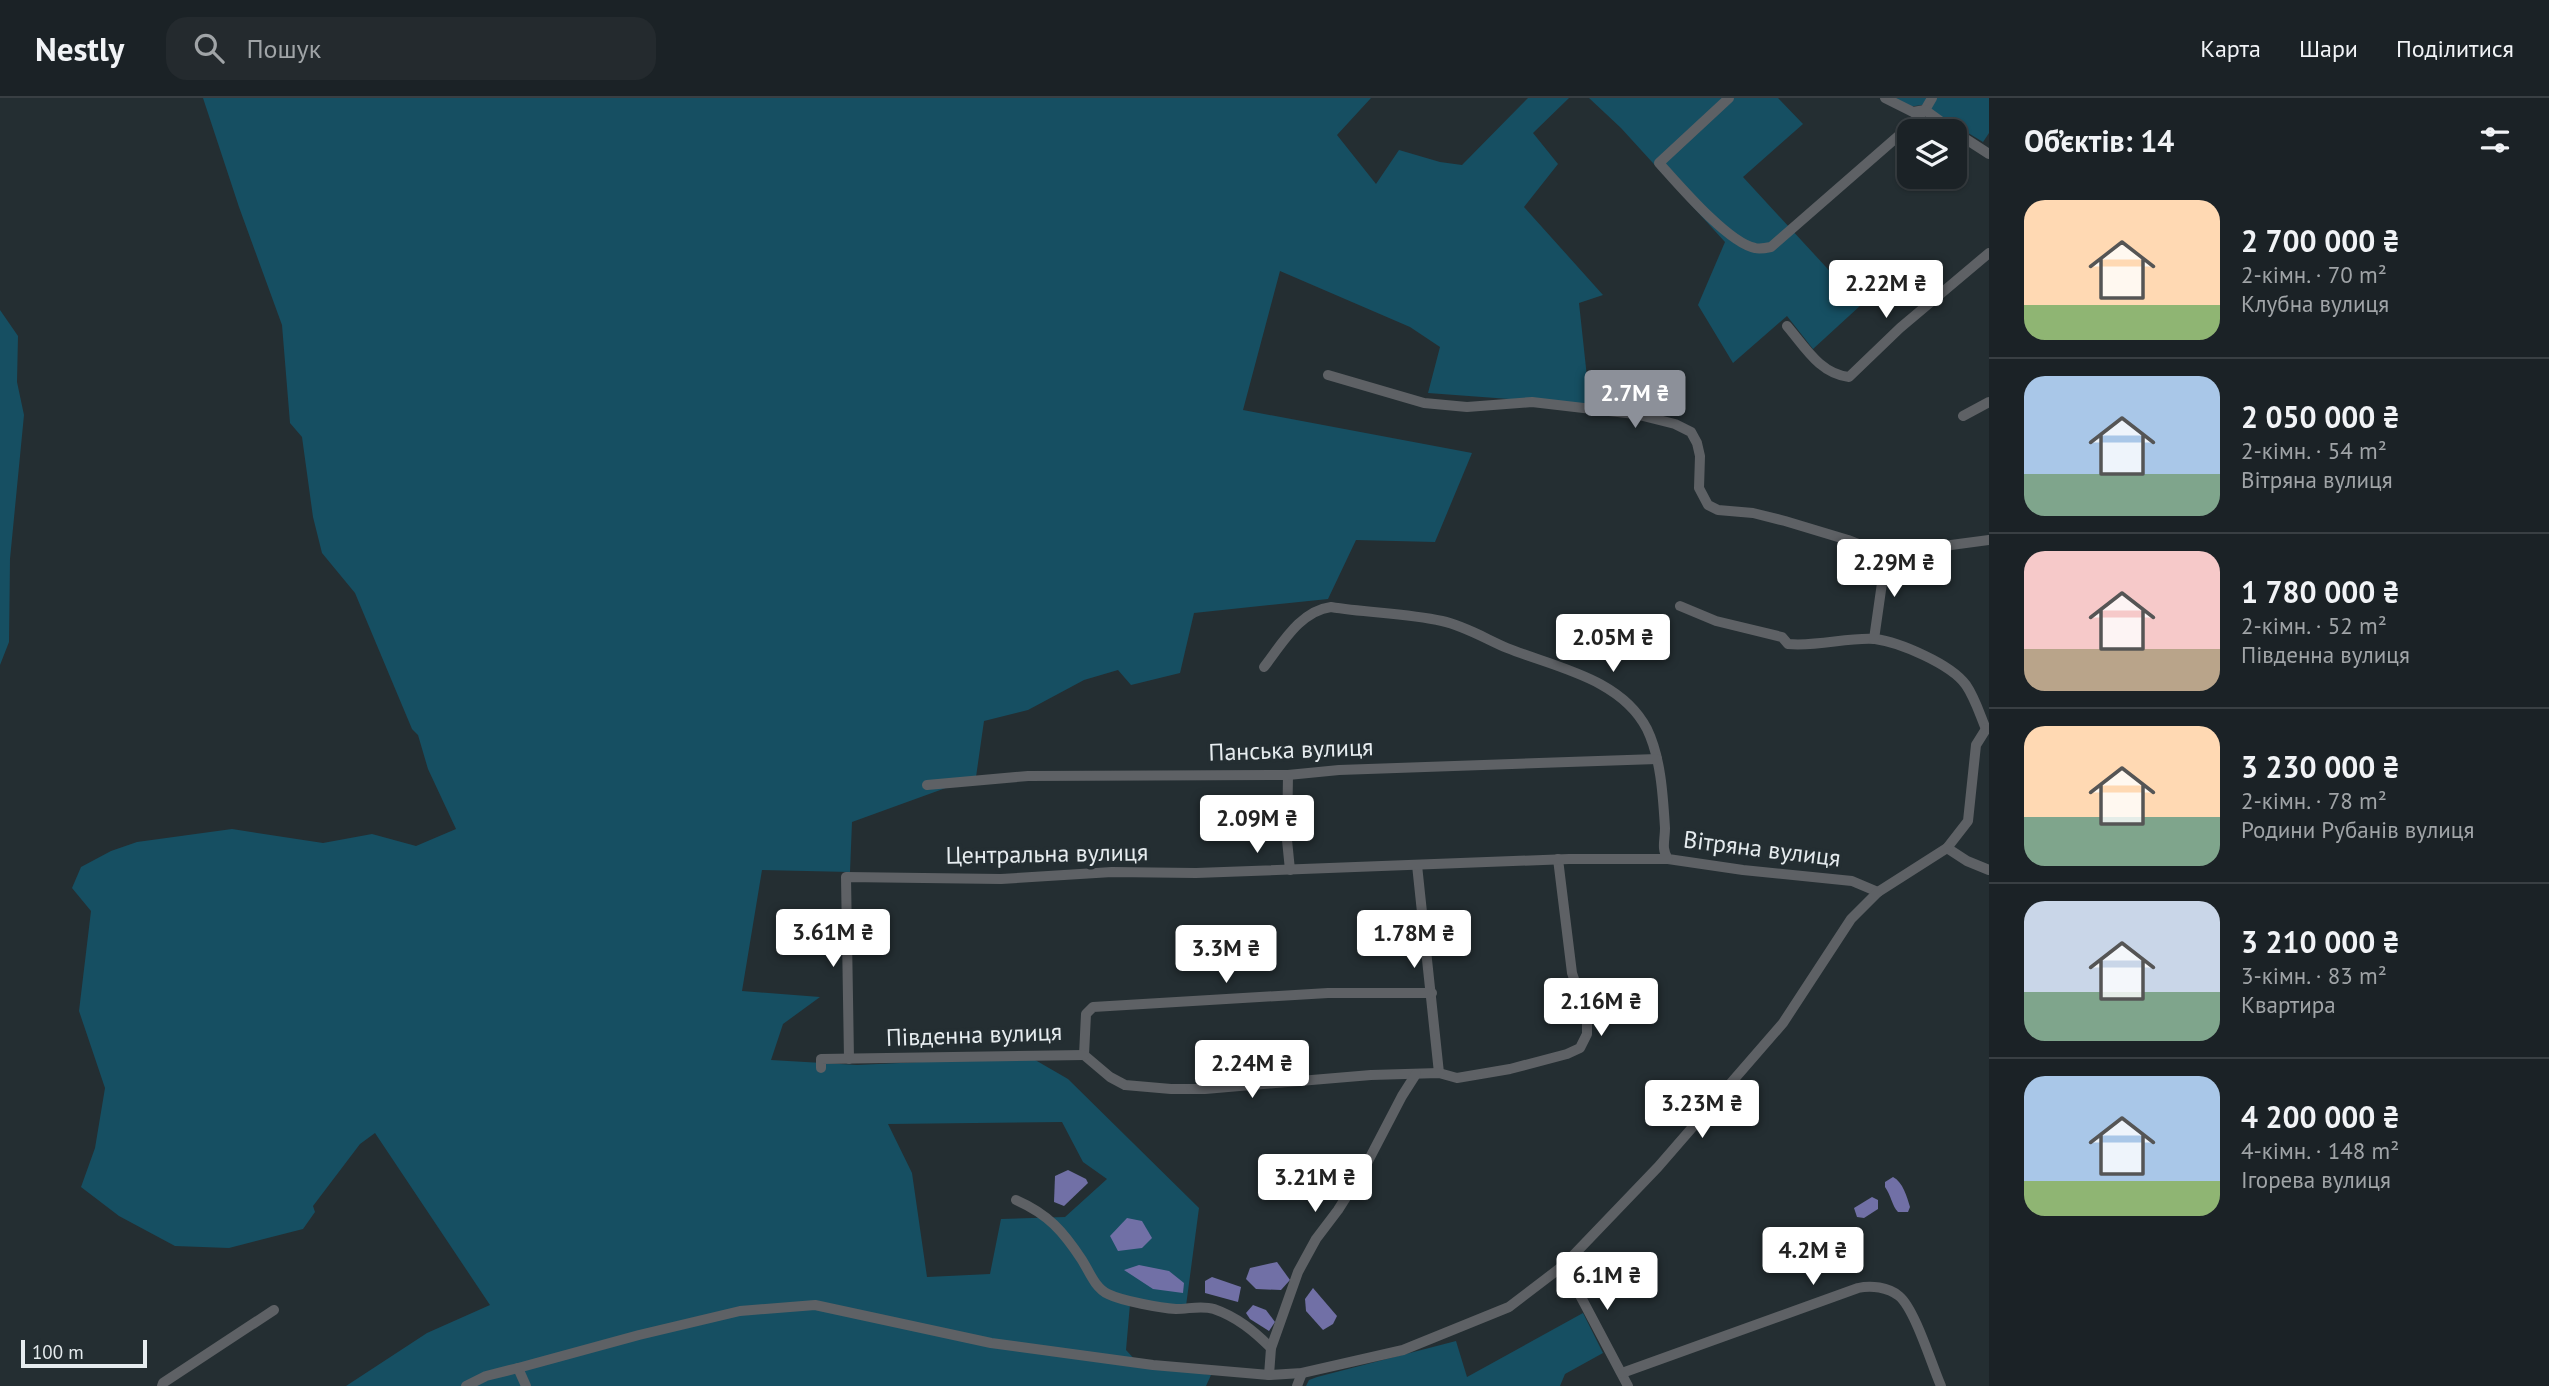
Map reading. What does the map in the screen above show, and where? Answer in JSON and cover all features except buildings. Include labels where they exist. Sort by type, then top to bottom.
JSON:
[{"type":"street","points":[[1729,98],[1659,163],[1721,227],[1755,249],[1771,247],[1858,173],[1925,110],[1932,98]]},
{"type":"street","points":[[1885,98],[1913,112],[1925,110],[1937,119]]},
{"type":"street","points":[[1967,141],[1989,155]]},
{"type":"street","points":[[1787,326],[1821,367],[1849,377],[1900,328],[1989,253]]},
{"type":"street","points":[[1328,375],[1424,403],[1467,407],[1532,402],[1634,414],[1675,424],[1690,432],[1697,443],[1700,456],[1699,488],[1708,505],[1718,510],[1753,513],[1797,524],[1886,555],[1931,552],[1951,545],[1989,540]]},
{"type":"street","points":[[1964,416],[1989,402]]},
{"type":"street","points":[[1874,639],[1886,555]]},
{"type":"street","points":[[466,1386],[486,1376],[518,1367],[740,1311],[815,1305],[991,1343],[1153,1365],[1269,1374],[1302,1373],[1404,1350],[1509,1307],[1564,1265],[1658,1167],[1783,1023],[1851,919],[1878,892],[1947,848],[1968,821],[1976,746],[1987,729],[1965,683],[1943,666],[1927,657],[1874,639],[1788,644],[1782,637],[1716,621],[1680,606]]},
{"type":"street","name":"Вітряна вулиця","points":[[1264,667],[1294,629],[1318,608],[1331,607],[1445,622],[1584,676],[1613,691],[1631,708],[1646,728],[1657,759],[1665,831],[1663,852],[1668,859],[1852,881],[1878,892]]},
{"type":"street","name":"Панська вулиця","points":[[927,785],[1028,776],[1288,775],[1339,770],[1657,759]]},
{"type":"street","points":[[1288,775],[1287,840],[1290,870]]},
{"type":"street","points":[[1947,848],[1967,861],[1989,870]]},
{"type":"street","points":[[1084,1055],[1110,1077],[1125,1085],[1205,1089],[1371,1075],[1439,1073],[1457,1078],[1567,1054],[1580,1048],[1587,1034],[1587,1017],[1572,973],[1558,859]]},
{"type":"street","name":"Центральна вулиця","points":[[849,1059],[846,877],[1001,879],[1112,872],[1196,873],[1558,859],[1668,859]]},
{"type":"street","points":[[1418,865],[1439,1073]]},
{"type":"street","name":"Південна вулиця","points":[[821,1068],[821,1059],[1084,1055],[1086,1014],[1093,1007],[1328,993],[1432,993]]},
{"type":"street","points":[[1269,1374],[1271,1348],[1298,1272],[1315,1239],[1338,1210],[1365,1167],[1416,1074]]},
{"type":"street","points":[[1016,1200],[1044,1214],[1054,1223],[1080,1257],[1097,1286],[1107,1294],[1163,1307],[1213,1309],[1238,1319],[1271,1348]]},
{"type":"street","points":[[1564,1265],[1628,1386]]},
{"type":"street","points":[[1622,1373],[1857,1287],[1870,1286],[1900,1297],[1910,1310],[1941,1386]]},
{"type":"street","points":[[162,1386],[163,1382],[274,1310]]},
{"type":"street","points":[[518,1367],[526,1386]]},
{"type":"street","points":[[1297,1386],[1302,1373]]},
{"type":"shaded area","points":[[203,98],[1371,98],[1337,135],[1376,184],[1399,150],[1440,162],[1462,165],[1528,98],[1569,98],[1533,133],[1558,164],[1524,207],[1603,295],[1579,303],[1590,405],[1428,393],[1440,347],[1410,327],[1280,271],[1243,410],[1472,453],[1435,542],[1356,540],[1328,599],[1194,613],[1180,673],[1131,685],[1118,670],[1084,680],[1028,710],[984,721],[976,777],[852,822],[850,872],[762,870],[742,991],[820,997],[783,1024],[771,1060],[857,1065],[1030,1057],[1068,1079],[1199,1208],[1186,1306],[1130,1304],[1126,1350],[1138,1363],[1211,1375],[1206,1386],[346,1386],[427,1333],[490,1305],[375,1133],[360,1144],[313,1206],[315,1212],[303,1229],[229,1248],[175,1246],[119,1216],[81,1187],[95,1148],[105,1088],[79,1011],[91,911],[72,888],[81,867],[111,851],[137,842],[232,829],[323,843],[372,834],[416,846],[456,829],[428,769],[418,735],[412,729],[355,593],[322,553],[313,517],[302,437],[290,423],[282,325]],"holes":[[[1062,1122],[1083,1162],[1107,1179],[1065,1217],[1001,1219],[990,1274],[927,1277],[912,1173],[888,1124]]]},
{"type":"shaded area","points":[[1589,98],[1778,98],[1803,124],[1743,177],[1861,305],[1813,349],[1787,316],[1733,363],[1698,305],[1725,242],[1621,128]]},
{"type":"shaded area","points":[[1894,98],[1989,98],[1989,133],[1983,142],[1967,132],[1967,119],[1945,119],[1922,105],[1908,107]]},
{"type":"shaded area","points":[[0,310],[18,336],[17,382],[24,415],[10,559],[9,642],[0,665]]},
{"type":"shaded area","points":[[1068,1170],[1086,1179],[1088,1183],[1064,1206],[1054,1202],[1055,1176]]},
{"type":"shaded area","points":[[1893,1177],[1904,1190],[1910,1207],[1908,1212],[1898,1212],[1885,1187],[1885,1182]]},
{"type":"shaded area","points":[[1872,1197],[1878,1200],[1878,1209],[1864,1218],[1857,1217],[1854,1208]]},
{"type":"shaded area","points":[[1127,1218],[1142,1221],[1152,1238],[1142,1248],[1118,1251],[1110,1236]]},
{"type":"shaded area","points":[[1851,1234],[1859,1239],[1857,1246],[1834,1256],[1830,1255],[1829,1246]]},
{"type":"shaded area","points":[[1277,1262],[1290,1280],[1281,1290],[1256,1289],[1246,1279],[1250,1268]]},
{"type":"shaded area","points":[[1139,1265],[1169,1271],[1184,1283],[1183,1293],[1153,1289],[1124,1270]]},
{"type":"shaded area","points":[[1212,1277],[1241,1287],[1238,1302],[1205,1293],[1205,1281]]},
{"type":"shaded area","points":[[1313,1288],[1337,1316],[1333,1324],[1323,1330],[1306,1311],[1305,1299]]},
{"type":"shaded area","points":[[1253,1305],[1266,1310],[1275,1322],[1269,1331],[1250,1319],[1246,1313]]},
{"type":"shaded area","points":[[1583,1313],[1603,1353],[1565,1374],[1560,1386],[1306,1386],[1309,1380],[1317,1377],[1456,1341],[1467,1377]]}]
